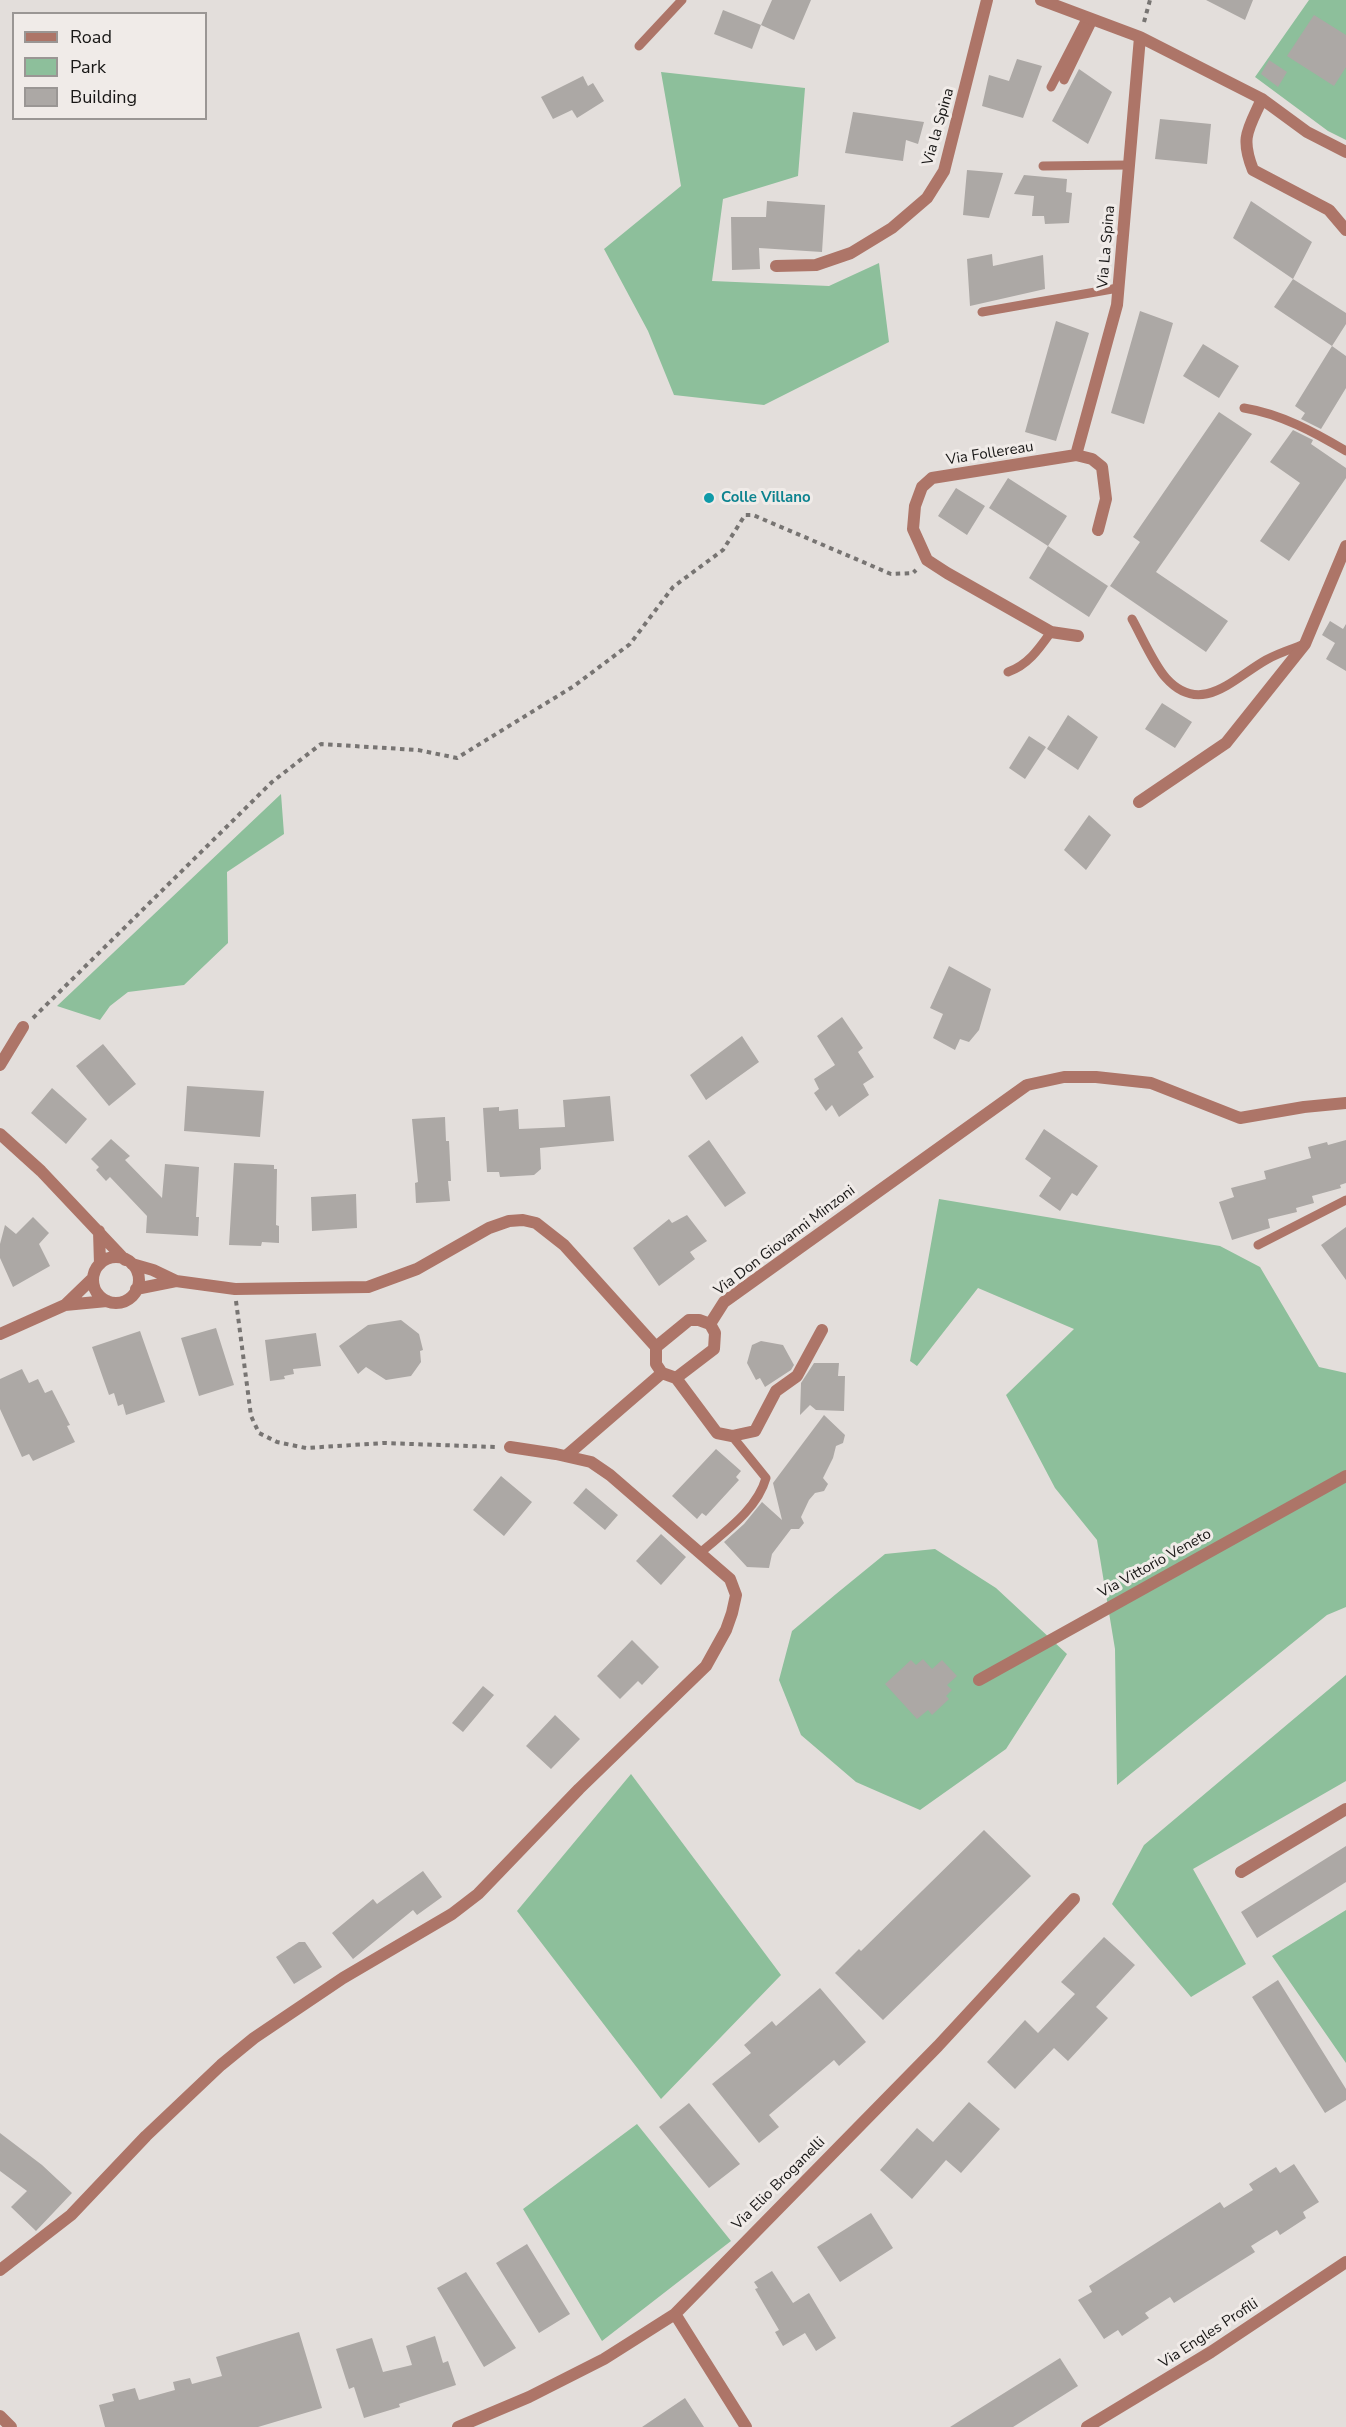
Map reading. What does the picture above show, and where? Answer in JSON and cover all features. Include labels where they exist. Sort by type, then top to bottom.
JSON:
[{"type":"street","name":"Via la Spina","points":[[776,266],[816,265],[850,252],[892,228],[927,198],[944,171],[987,0]]},
{"type":"street","points":[[1041,0],[1140,37],[1262,99],[1307,132],[1346,152]]},
{"type":"street","name":"Via La Spina","points":[[1076,455],[1117,305],[1140,37]]},
{"type":"street","points":[[1262,99],[1248,129],[1244,149],[1252,170],[1329,210],[1346,230]]},
{"type":"street","points":[[1076,455],[1092,459],[1102,467],[1106,499],[1098,530]]},
{"type":"street","name":"Via Follereau","points":[[927,560],[913,529],[915,506],[922,487],[932,478],[1076,455]]},
{"type":"street","points":[[1139,802],[1226,743],[1305,644],[1346,546]]},
{"type":"street","points":[[927,560],[1051,632],[1078,636]]},
{"type":"street","points":[[0,1065],[23,1027]]},
{"type":"street","name":"Via Don Giovanni Minzoni","points":[[710,1324],[724,1302],[1028,1085],[1064,1077],[1096,1077],[1152,1083],[1240,1118],[1304,1107],[1346,1103]]},
{"type":"street","points":[[0,1134],[41,1171],[128,1262],[138,1276],[136,1290],[128,1300],[64,1305]]},
{"type":"street","points":[[100,1264],[112,1258],[153,1270],[176,1281],[235,1289],[368,1287],[417,1269],[489,1228],[509,1221],[523,1220],[536,1223],[564,1245],[656,1347],[656,1364],[662,1373],[676,1378],[717,1433],[732,1436],[755,1431],[776,1391],[798,1376],[822,1330]]},
{"type":"street","points":[[0,1334],[64,1305],[93,1278],[100,1264],[99,1231]]},
{"type":"street","points":[[93,1278],[96,1292],[107,1301]]},
{"type":"street","points":[[136,1290],[176,1281]]},
{"type":"street","points":[[656,1347],[689,1320],[699,1320],[710,1324],[715,1333],[714,1349],[676,1378]]},
{"type":"street","points":[[566,1456],[662,1373]]},
{"type":"street","points":[[0,2270],[72,2215],[146,2136],[221,2065],[254,2038],[343,1978],[452,1914],[478,1894],[579,1789],[706,1666],[726,1630],[736,1595],[730,1579],[591,1462],[510,1447]]},
{"type":"street","name":"Via Vittorio Veneto","points":[[979,1680],[1346,1476]]},
{"type":"street","points":[[1241,1872],[1346,1809]]},
{"type":"street","name":"Via Elio Broganelli","points":[[458,2427],[528,2397],[604,2359],[675,2314],[938,2046],[1074,1899]]},
{"type":"street","name":"Via Engles Profili","points":[[1087,2427],[1210,2352],[1346,2262]]},
{"type":"street","points":[[675,2314],[746,2427]]},
{"type":"street","points":[[0,2416],[11,2427]]},
{"type":"lane","points":[[639,46],[682,0]]},
{"type":"lane","points":[[1064,80],[1090,19]]},
{"type":"lane","points":[[1051,87],[1090,19]]},
{"type":"lane","points":[[1043,166],[1129,165]]},
{"type":"lane","points":[[982,312],[1118,288]]},
{"type":"lane","points":[[1244,408],[1264,411],[1290,421],[1346,451]]},
{"type":"lane","points":[[1132,619],[1166,678],[1186,693],[1204,696],[1218,692],[1268,659],[1305,644]]},
{"type":"lane","points":[[1008,672],[1034,656],[1051,632]]},
{"type":"lane","points":[[1258,1245],[1346,1200]]},
{"type":"lane","points":[[700,1552],[737,1522],[763,1489],[766,1478],[732,1436]]},
{"type":"path","points":[[1140,37],[1150,0]]},
{"type":"path","points":[[23,1027],[272,782],[321,744],[418,750],[457,758],[574,687],[630,644],[673,587],[723,550],[745,515],[753,515],[891,574],[913,573],[927,560]]},
{"type":"path","points":[[235,1289],[251,1416],[259,1433],[277,1442],[306,1448],[384,1443],[510,1447]]},
{"type":"green space","points":[[1309,0],[1346,0],[1346,140],[1328,131],[1255,77]]},
{"type":"green space","points":[[661,72],[805,88],[798,176],[723,199],[712,281],[829,286],[879,263],[889,342],[764,405],[674,395],[648,331],[604,249],[681,186]]},
{"type":"green space","points":[[281,794],[284,834],[227,872],[228,943],[184,985],[128,992],[110,1006],[100,1020],[57,1006]]},
{"type":"green space","points":[[939,1199],[1220,1246],[1260,1267],[1319,1367],[1346,1373],[1346,1607],[1327,1615],[1117,1785],[1115,1649],[1097,1540],[1055,1488],[1006,1395],[1074,1329],[978,1288],[917,1366],[910,1361]]},
{"type":"green space","points":[[935,1549],[996,1588],[1067,1654],[1006,1749],[920,1810],[856,1782],[801,1735],[779,1680],[792,1631],[836,1594],[885,1554]]},
{"type":"green space","points":[[1346,1675],[1346,1781],[1193,1869],[1246,1964],[1191,1997],[1112,1904],[1144,1845]]},
{"type":"green space","points":[[631,1774],[781,1975],[661,2099],[517,1911]]},
{"type":"green space","points":[[1346,1910],[1346,2063],[1272,1956]]},
{"type":"green space","points":[[637,2124],[731,2241],[602,2341],[523,2209]]},
{"type":"building","points":[[772,0],[811,0],[794,40],[761,25]]},
{"type":"building","points":[[1206,0],[1253,0],[1245,20]]},
{"type":"building","points":[[723,10],[761,25],[752,49],[714,34]]},
{"type":"building","points":[[1314,15],[1346,35],[1346,67],[1334,86],[1287,56]]},
{"type":"building","points":[[1017,59],[1042,66],[1023,118],[982,106],[989,75],[1009,81]]},
{"type":"building","points":[[1269,60],[1287,72],[1278,87],[1261,74]]},
{"type":"building","points":[[1079,69],[1112,92],[1088,144],[1052,121]]},
{"type":"building","points":[[583,76],[588,86],[593,83],[604,101],[577,118],[572,110],[553,119],[541,97]]},
{"type":"building","points":[[853,112],[924,122],[918,144],[906,140],[903,161],[845,153]]},
{"type":"building","points":[[1160,119],[1211,124],[1207,164],[1155,159]]},
{"type":"building","points":[[967,170],[1003,173],[989,218],[963,215]]},
{"type":"building","points":[[1024,175],[1067,179],[1066,192],[1072,193],[1069,223],[1045,224],[1044,216],[1032,216],[1034,196],[1014,194]]},
{"type":"building","points":[[767,201],[825,205],[822,252],[759,248],[760,269],[732,270],[731,217],[766,217]]},
{"type":"building","points":[[1251,201],[1312,242],[1293,279],[1233,238]]},
{"type":"building","points":[[992,254],[993,266],[1043,255],[1045,289],[970,306],[967,259]]},
{"type":"building","points":[[1293,279],[1346,313],[1346,324],[1332,346],[1274,307]]},
{"type":"building","points":[[1140,311],[1173,323],[1144,424],[1111,413]]},
{"type":"building","points":[[1056,321],[1089,333],[1056,441],[1025,432]]},
{"type":"building","points":[[1203,344],[1239,366],[1219,398],[1183,376]]},
{"type":"building","points":[[1332,346],[1346,356],[1346,388],[1321,429],[1301,419],[1305,413],[1295,406]]},
{"type":"building","points":[[1219,412],[1252,434],[1156,572],[1228,621],[1206,652],[1110,586],[1140,542],[1133,537]]},
{"type":"building","points":[[1293,430],[1313,440],[1311,444],[1346,468],[1346,478],[1289,561],[1260,541],[1300,483],[1270,462]]},
{"type":"building","points":[[1008,478],[1067,516],[1048,546],[989,508]]},
{"type":"building","points":[[956,488],[985,506],[967,535],[938,516]]},
{"type":"building","points":[[1048,546],[1108,586],[1089,617],[1029,578]]},
{"type":"building","points":[[1330,621],[1343,629],[1346,624],[1346,671],[1326,659],[1335,643],[1322,635]]},
{"type":"building","points":[[1162,703],[1192,722],[1175,748],[1145,729]]},
{"type":"building","points":[[1068,715],[1098,737],[1078,770],[1047,749]]},
{"type":"building","points":[[1029,736],[1046,747],[1025,779],[1009,768]]},
{"type":"building","points":[[1089,815],[1111,835],[1086,870],[1064,850]]},
{"type":"building","points":[[949,966],[991,989],[979,1030],[969,1042],[960,1039],[955,1050],[933,1038],[943,1014],[930,1008]]},
{"type":"building","points":[[842,1017],[863,1048],[858,1052],[874,1077],[863,1084],[869,1095],[839,1117],[832,1105],[826,1111],[814,1093],[819,1089],[814,1079],[835,1065],[817,1036]]},
{"type":"building","points":[[742,1036],[759,1062],[706,1100],[690,1075]]},
{"type":"building","points":[[103,1044],[136,1084],[109,1106],[76,1066]]},
{"type":"building","points":[[187,1086],[264,1091],[260,1137],[184,1131]]},
{"type":"building","points":[[52,1088],[87,1119],[66,1144],[31,1113]]},
{"type":"building","points":[[610,1096],[614,1141],[540,1148],[541,1169],[534,1175],[500,1177],[499,1172],[487,1172],[483,1108],[499,1107],[499,1111],[518,1109],[519,1129],[565,1127],[563,1100]]},
{"type":"building","points":[[445,1117],[446,1141],[449,1141],[450,1201],[416,1203],[415,1183],[418,1182],[412,1119]]},
{"type":"building","points":[[1044,1129],[1098,1166],[1077,1196],[1072,1193],[1060,1211],[1039,1196],[1051,1178],[1025,1159]]},
{"type":"building","points":[[111,1139],[130,1156],[125,1160],[162,1198],[165,1164],[199,1167],[196,1217],[199,1217],[198,1236],[146,1233],[147,1216],[110,1177],[106,1181],[96,1170],[99,1167],[91,1159]]},
{"type":"building","points":[[709,1140],[746,1193],[725,1207],[688,1156]]},
{"type":"building","points":[[1346,1140],[1346,1183],[1340,1185],[1341,1188],[1312,1196],[1314,1203],[1296,1208],[1297,1212],[1268,1219],[1270,1228],[1232,1240],[1219,1202],[1234,1197],[1231,1188],[1266,1179],[1264,1171],[1311,1158],[1308,1147]]},
{"type":"building","points":[[234,1163],[274,1165],[274,1169],[277,1169],[276,1225],[279,1226],[279,1243],[262,1242],[261,1246],[229,1245]]},
{"type":"building","points":[[356,1194],[357,1228],[312,1231],[311,1197]]},
{"type":"building","points":[[687,1215],[707,1241],[690,1252],[695,1259],[659,1286],[633,1248],[669,1219],[672,1223]]},
{"type":"building","points":[[33,1217],[49,1233],[39,1244],[50,1266],[13,1287],[0,1258],[0,1244],[5,1225],[16,1234]]},
{"type":"building","points":[[1346,1227],[1346,1280],[1321,1245]]},
{"type":"building","points":[[401,1320],[419,1334],[423,1350],[420,1351],[421,1362],[411,1376],[386,1380],[366,1367],[358,1374],[339,1346],[368,1325]]},
{"type":"building","points":[[216,1328],[234,1385],[199,1396],[181,1338]]},
{"type":"building","points":[[140,1331],[165,1402],[126,1415],[123,1404],[118,1406],[114,1393],[109,1395],[92,1347]]},
{"type":"building","points":[[316,1333],[321,1366],[293,1369],[294,1374],[284,1376],[285,1379],[270,1381],[265,1340]]},
{"type":"building","points":[[761,1341],[783,1345],[794,1365],[791,1370],[765,1387],[760,1378],[756,1380],[747,1363],[752,1345]]},
{"type":"building","points":[[814,1363],[839,1363],[838,1376],[845,1376],[844,1411],[816,1410],[810,1405],[800,1415],[801,1383]]},
{"type":"building","points":[[22,1369],[29,1383],[38,1379],[45,1393],[52,1390],[70,1425],[67,1426],[75,1442],[33,1461],[29,1454],[22,1457],[0,1409],[0,1379]]},
{"type":"building","points":[[824,1415],[845,1435],[843,1443],[836,1446],[823,1478],[828,1484],[824,1491],[815,1493],[809,1500],[801,1517],[804,1523],[799,1529],[791,1529],[772,1554],[769,1568],[747,1567],[724,1542],[744,1524],[762,1502],[782,1520],[773,1483]]},
{"type":"building","points":[[716,1449],[741,1471],[736,1477],[739,1480],[706,1516],[702,1513],[697,1519],[672,1496]]},
{"type":"building","points":[[501,1476],[532,1502],[504,1536],[473,1510]]},
{"type":"building","points":[[586,1488],[618,1515],[605,1530],[573,1503]]},
{"type":"building","points":[[661,1534],[686,1557],[661,1585],[636,1561]]},
{"type":"building","points":[[632,1640],[659,1667],[642,1685],[638,1681],[620,1699],[597,1676]]},
{"type":"building","points":[[923,1659],[932,1669],[942,1660],[957,1676],[947,1685],[952,1690],[946,1696],[949,1699],[932,1715],[928,1710],[917,1719],[885,1684],[911,1660],[916,1665]]},
{"type":"building","points":[[483,1686],[494,1695],[463,1732],[452,1723]]},
{"type":"building","points":[[555,1715],[580,1739],[551,1769],[526,1746]]},
{"type":"building","points":[[984,1830],[1031,1876],[883,2020],[835,1973],[859,1949],[861,1951]]},
{"type":"building","points":[[1346,1846],[1346,1882],[1257,1938],[1241,1912]]},
{"type":"building","points":[[423,1871],[442,1897],[417,1915],[413,1910],[353,1959],[332,1933],[373,1899],[377,1904]]},
{"type":"building","points":[[1104,1937],[1135,1965],[1096,2007],[1108,2018],[1068,2061],[1054,2048],[1015,2089],[987,2062],[1025,2020],[1038,2033],[1075,1994],[1061,1982]]},
{"type":"building","points":[[299,1942],[305,1942],[322,1967],[294,1984],[276,1957]]},
{"type":"building","points":[[1278,1980],[1346,2089],[1346,2100],[1325,2113],[1252,1997]]},
{"type":"building","points":[[820,1988],[866,2042],[839,2066],[834,2060],[769,2115],[779,2127],[759,2143],[712,2084],[751,2053],[744,2045],[772,2021],[776,2026]]},
{"type":"building","points":[[969,2102],[1000,2129],[961,2173],[946,2160],[912,2199],[880,2170],[917,2128],[933,2142]]},
{"type":"building","points":[[689,2103],[740,2164],[709,2188],[659,2127]]},
{"type":"building","points":[[0,2133],[42,2165],[72,2193],[36,2231],[11,2207],[27,2191],[0,2171]]},
{"type":"building","points":[[1294,2164],[1319,2202],[1303,2212],[1306,2218],[1280,2235],[1277,2230],[1251,2246],[1255,2252],[1174,2303],[1170,2297],[1145,2313],[1149,2318],[1122,2336],[1118,2330],[1104,2339],[1078,2300],[1092,2292],[1089,2286],[1220,2202],[1224,2208],[1253,2190],[1249,2184],[1276,2167],[1280,2173]]},
{"type":"building","points":[[871,2213],[893,2248],[840,2282],[817,2247]]},
{"type":"building","points":[[527,2244],[570,2314],[539,2333],[496,2263]]},
{"type":"building","points":[[772,2271],[793,2303],[809,2293],[836,2338],[816,2351],[805,2333],[783,2346],[775,2332],[779,2330],[755,2289],[758,2288],[754,2282]]},
{"type":"building","points":[[466,2272],[516,2348],[484,2367],[437,2288]]},
{"type":"building","points":[[299,2332],[322,2408],[258,2427],[105,2427],[99,2405],[114,2401],[112,2394],[135,2388],[139,2400],[175,2390],[173,2382],[190,2378],[192,2384],[222,2376],[216,2357]]},
{"type":"building","points":[[435,2336],[443,2363],[448,2361],[456,2385],[399,2404],[400,2407],[364,2418],[354,2387],[349,2389],[336,2349],[372,2338],[383,2372],[412,2365],[406,2346]]},
{"type":"building","points":[[1060,2358],[1078,2386],[1013,2427],[950,2427]]},
{"type":"building","points":[[685,2398],[704,2427],[642,2427]]},
{"type":"place","name":"Colle Villano","points":[[709,498]]}]
